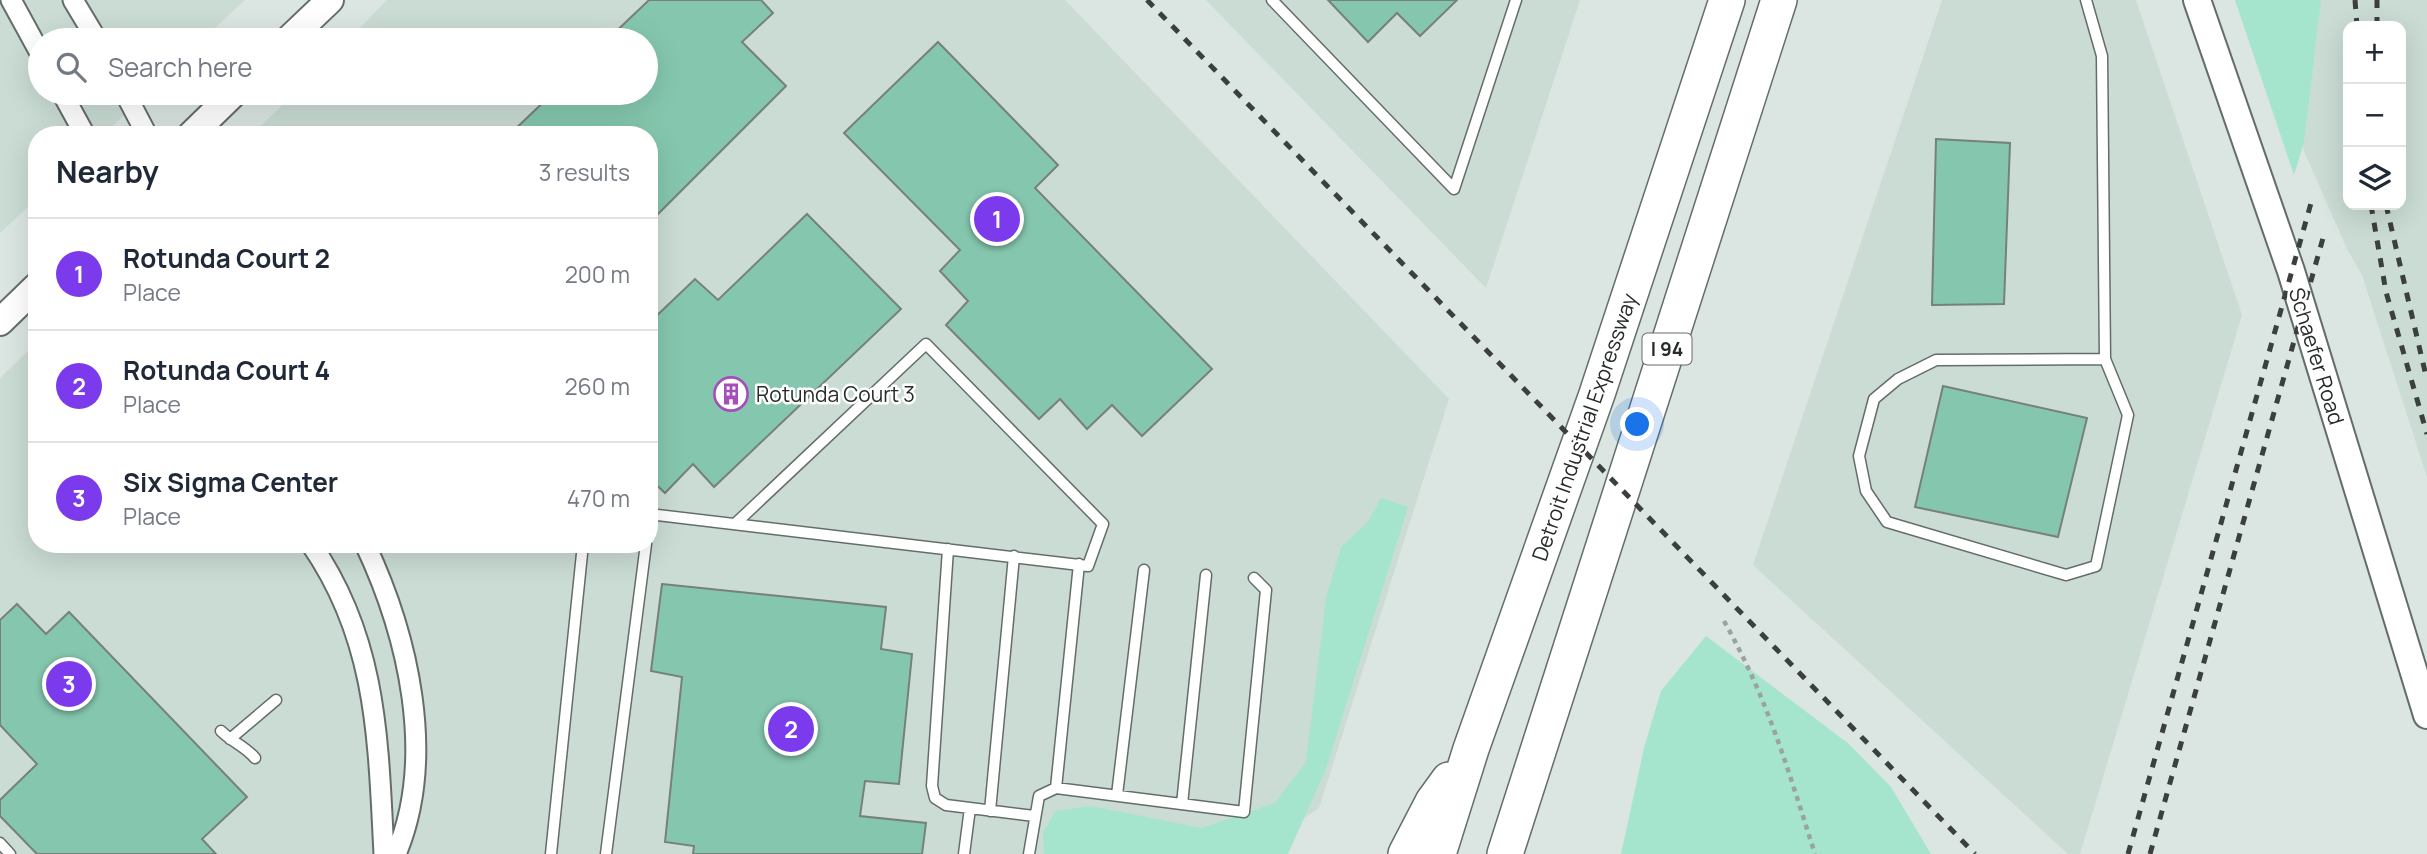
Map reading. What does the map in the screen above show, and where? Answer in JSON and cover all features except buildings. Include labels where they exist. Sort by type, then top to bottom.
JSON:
[{"type":"highway","name":"Detroit Industrial Expressway","points":[[1438,854],[1471,749],[1597,394],[1727,0]]},
{"type":"highway","name":"I 94","points":[[1505,854],[1779,0]]},
{"type":"highway","points":[[1406,854],[1433,802],[1471,749]]},
{"type":"main road","points":[[301,28],[330,0]]},
{"type":"main road","name":"Schaefer Road","points":[[2197,0],[2291,271],[2427,715]]},
{"type":"main road","points":[[200,126],[222,105]]},
{"type":"main road","points":[[0,321],[28,295]]},
{"type":"street","points":[[11,0],[28,31]]},
{"type":"street","points":[[73,0],[90,28]]},
{"type":"street","points":[[69,105],[80,126]]},
{"type":"street","points":[[131,105],[142,126]]},
{"type":"street","points":[[316,553],[343,597],[367,667],[378,755],[384,854]]},
{"type":"street","points":[[369,553],[391,610],[405,664],[413,720],[415,768],[410,807],[397,854]]},
{"type":"lane","points":[[1272,0],[1454,188],[1516,0]]},
{"type":"lane","points":[[2086,0],[2102,56],[2105,359],[2128,415],[2096,566],[2066,575],[1886,522],[1866,491],[1859,456],[1874,398],[1898,379],[1936,360],[2105,359]]},
{"type":"lane","points":[[658,515],[1088,566],[1103,524],[926,344],[736,523]]},
{"type":"lane","points":[[948,549],[932,786],[935,798],[946,805],[1034,816]]},
{"type":"lane","points":[[551,854],[582,553]]},
{"type":"lane","points":[[606,854],[645,553]]},
{"type":"lane","points":[[990,811],[1014,556]]},
{"type":"lane","points":[[1056,788],[1079,564]]},
{"type":"lane","points":[[1117,795],[1144,570]]},
{"type":"lane","points":[[1182,804],[1206,575]]},
{"type":"lane","points":[[1029,854],[1034,816],[1040,796],[1056,788],[1244,812],[1266,590],[1255,578]]},
{"type":"lane","points":[[230,739],[276,700]]},
{"type":"lane","points":[[221,731],[230,739],[244,745],[255,758]]},
{"type":"lane","points":[[964,854],[970,808]]},
{"type":"lane","points":[[0,843],[10,854]]},
{"type":"path","points":[[1724,621],[1752,671],[1772,717],[1815,854]]},
{"type":"shaded area","points":[[0,0],[245,0],[215,28],[28,28],[28,105],[134,105],[112,126],[28,126],[28,207],[0,233]]},
{"type":"shaded area","points":[[387,0],[1065,0],[1449,399],[1319,808],[1251,854],[0,854],[0,378],[28,351],[28,553],[658,553],[658,126],[260,126],[282,105],[658,105],[658,28],[360,28]]},
{"type":"shaded area","points":[[1206,0],[1580,0],[1486,288]]},
{"type":"shaded area","points":[[1942,0],[2136,0],[2242,315],[2080,854],[2068,854],[1753,565]]},
{"type":"shaded area","points":[[2256,0],[2427,0],[2427,477],[2362,275],[2347,249],[2304,151]]},
{"type":"green space","points":[[2235,0],[2321,0],[2304,142],[2294,175]]},
{"type":"green space","points":[[1381,498],[1408,507],[1326,769],[1288,854],[1044,854],[1043,832],[1056,811],[1091,806],[1201,828],[1275,803],[1306,762],[1326,598],[1341,547],[1368,522]]},
{"type":"green space","points":[[1706,636],[1849,744],[1891,787],[1931,854],[1621,854],[1644,748],[1661,691]]},
{"type":"railway","points":[[1147,0],[1975,854]]},
{"type":"railway","points":[[2355,0],[2357,21]]},
{"type":"railway","points":[[2377,0],[2377,21]]},
{"type":"railway","points":[[2128,854],[2313,196]]},
{"type":"railway","points":[[2372,210],[2386,292],[2427,434]]},
{"type":"railway","points":[[2387,210],[2427,380]]},
{"type":"railway","points":[[2150,854],[2323,238]]},
{"type":"place","name":"Rotunda Court 2","points":[[997,219]]},
{"type":"place","name":"Rotunda Court 3","points":[[731,394]]},
{"type":"place","name":"Six Sigma Center","points":[[69,684]]},
{"type":"place","name":"Rotunda Court 4","points":[[791,729]]}]
